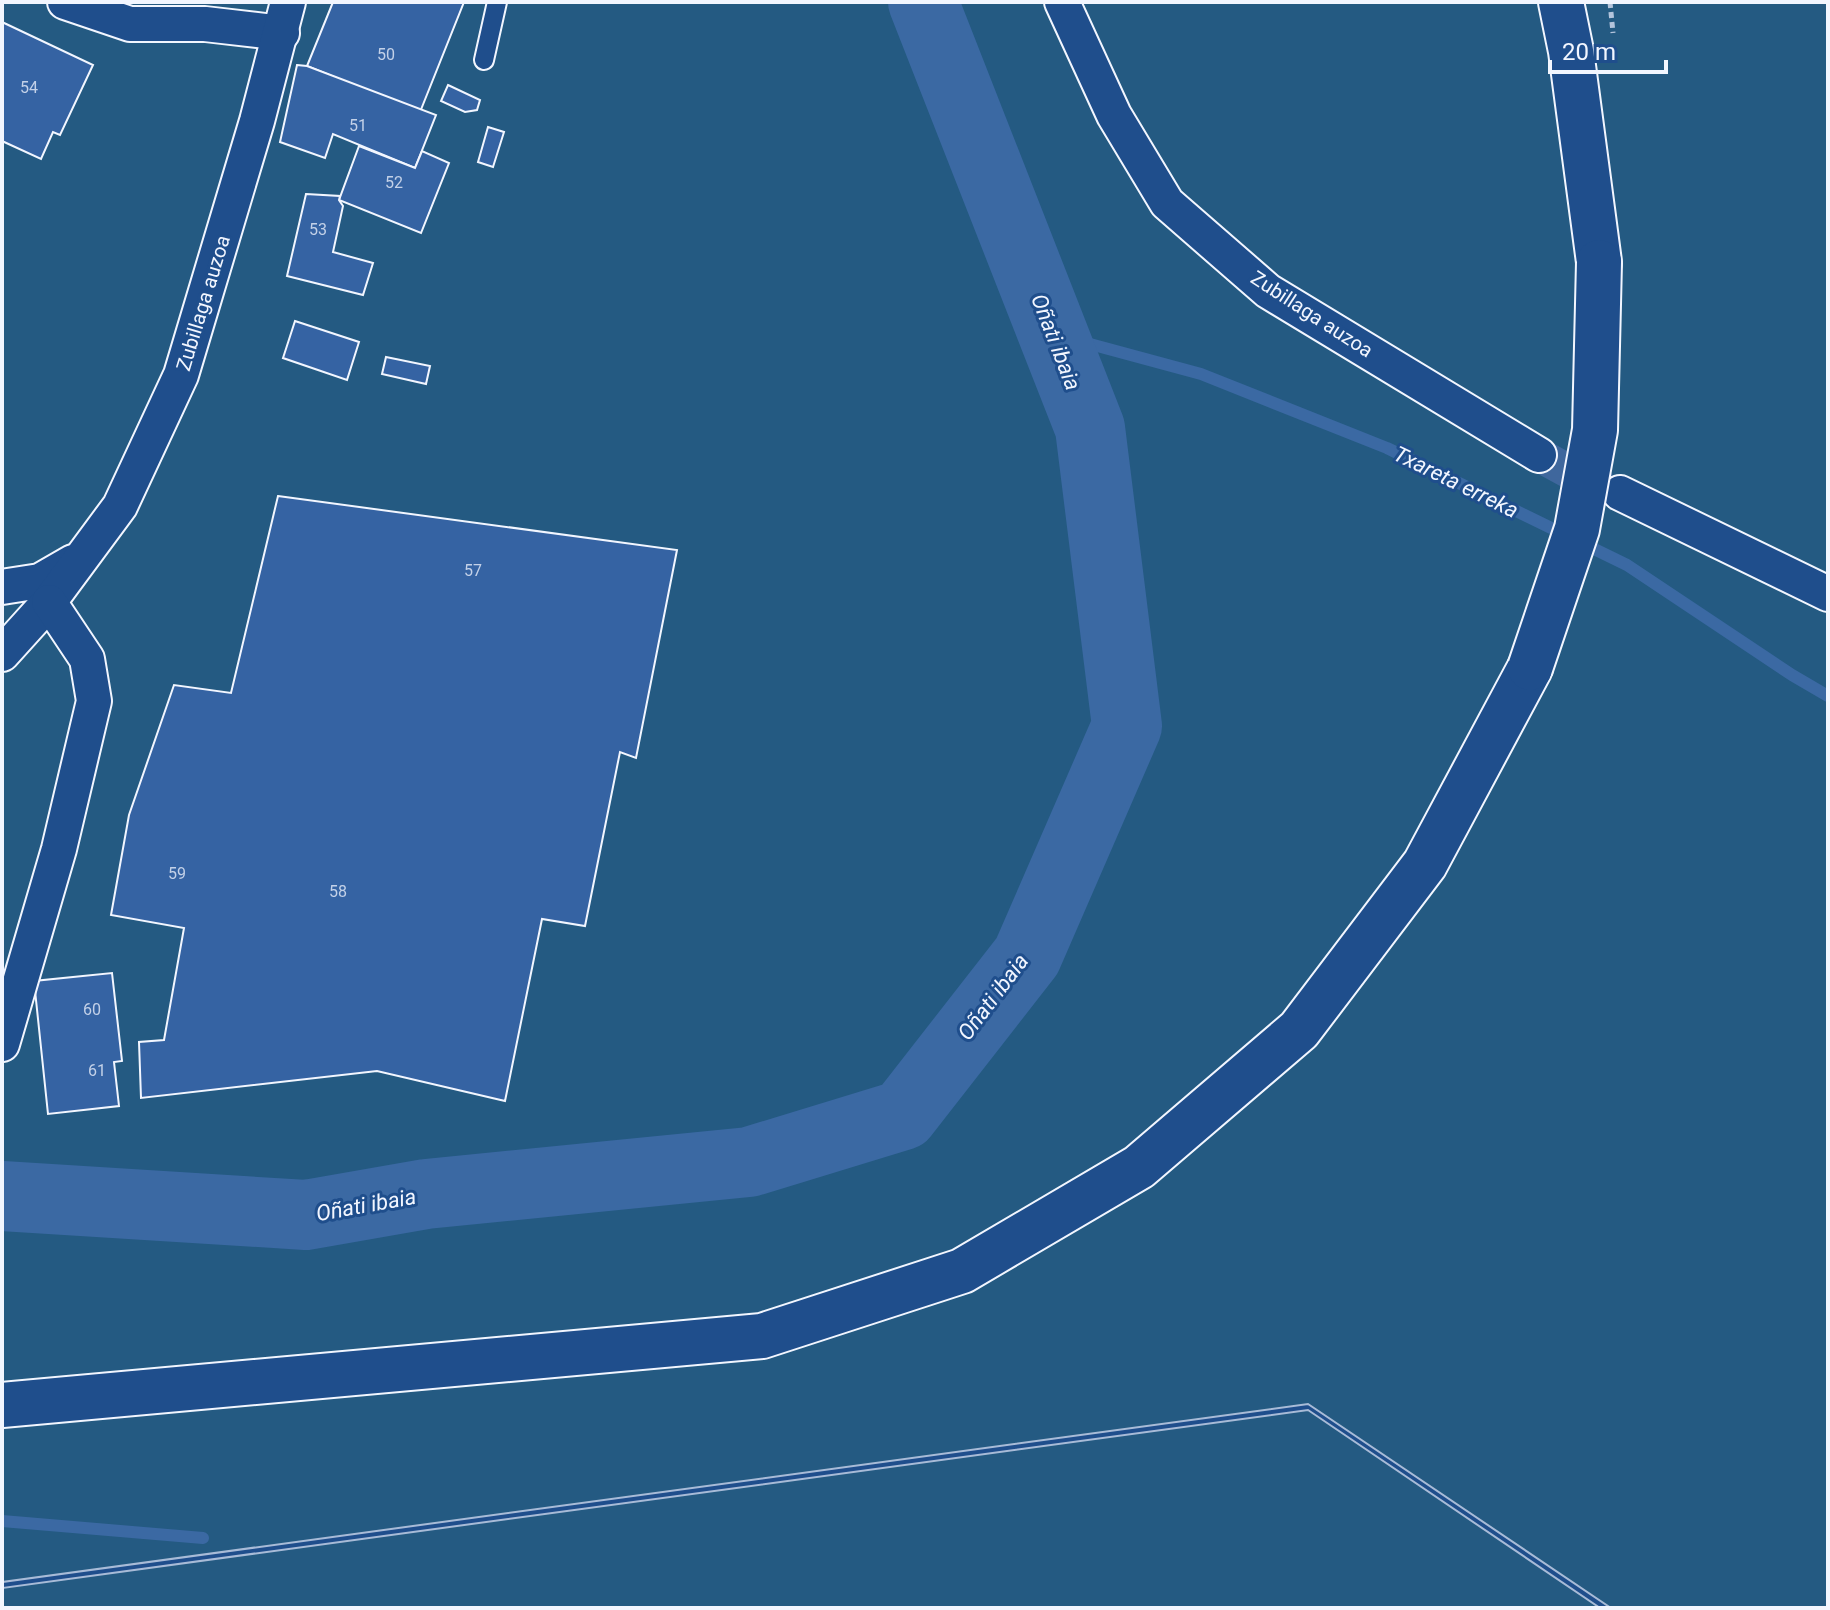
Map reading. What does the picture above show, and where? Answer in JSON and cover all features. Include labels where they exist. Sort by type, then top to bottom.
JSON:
[{"type":"main road","points":[[2,1405],[762,1336],[962,1271],[1139,1167],[1299,1030],[1425,864],[1530,668],[1577,529],[1595,430],[1599,262],[1571,51],[1561,2]]},
{"type":"street","name":"Zubillaga auzoa","points":[[2,654],[49,602],[120,506],[181,375],[285,18],[205,24],[130,24],[65,2]]},
{"type":"street","name":"Zubillaga auzoa","points":[[1062,2],[1114,115],[1167,203],[1268,291],[1539,455]]},
{"type":"street","points":[[1620,493],[1828,594]]},
{"type":"street","name":"Zubillaga auzoa","points":[[2,587],[40,581],[83,556]]},
{"type":"street","points":[[2,1044],[59,849],[94,701],[87,659],[49,602]]},
{"type":"lane","points":[[484,60],[497,2]]},
{"type":"shaded area","points":[[2,2],[1828,2],[1828,1608],[1611,1608],[1308,1404],[2,1582]]},
{"type":"shaded area","points":[[1308,1410],[1600,1608],[2,1608],[2,1588]]},
{"type":"building","points":[[333,2],[464,2],[420,112],[307,66]]},
{"type":"building","points":[[2,22],[93,65],[60,135],[53,132],[41,159],[2,141]]},
{"type":"building","points":[[297,65],[307,66],[436,115],[415,168],[333,134],[325,158],[280,142]]},
{"type":"building","points":[[448,85],[480,100],[477,110],[465,112],[441,101]]},
{"type":"building","points":[[488,127],[504,132],[493,167],[478,162]]},
{"type":"building","points":[[359,146],[415,168],[422,151],[449,163],[421,233],[339,200]]},
{"type":"building","points":[[306,194],[340,196],[343,206],[333,252],[373,263],[363,295],[287,276]]},
{"type":"building","points":[[295,321],[359,342],[347,380],[283,358]]},
{"type":"building","points":[[386,357],[430,366],[426,384],[382,374]]},
{"type":"building","points":[[278,496],[677,550],[636,758],[620,752],[585,926],[542,919],[505,1101],[377,1071],[141,1098],[139,1042],[164,1040],[184,928],[111,915],[129,815],[174,685],[231,693]]},
{"type":"building","points":[[112,973],[122,1061],[114,1062],[119,1106],[48,1114],[34,981]]},
{"type":"waterway","name":"Oñati ibaia","points":[[2,1196],[306,1215],[426,1194],[749,1162],[903,1115],[1027,956],[1127,726],[1090,428],[923,2]]},
{"type":"waterway","name":"Txareta erreka","points":[[1053,334],[1201,374],[1387,448],[1627,565],[1828,696]]},
{"type":"waterway","points":[[2,1521],[203,1538]]},
{"type":"tunnel","points":[[1539,455],[1608,490]]}]
